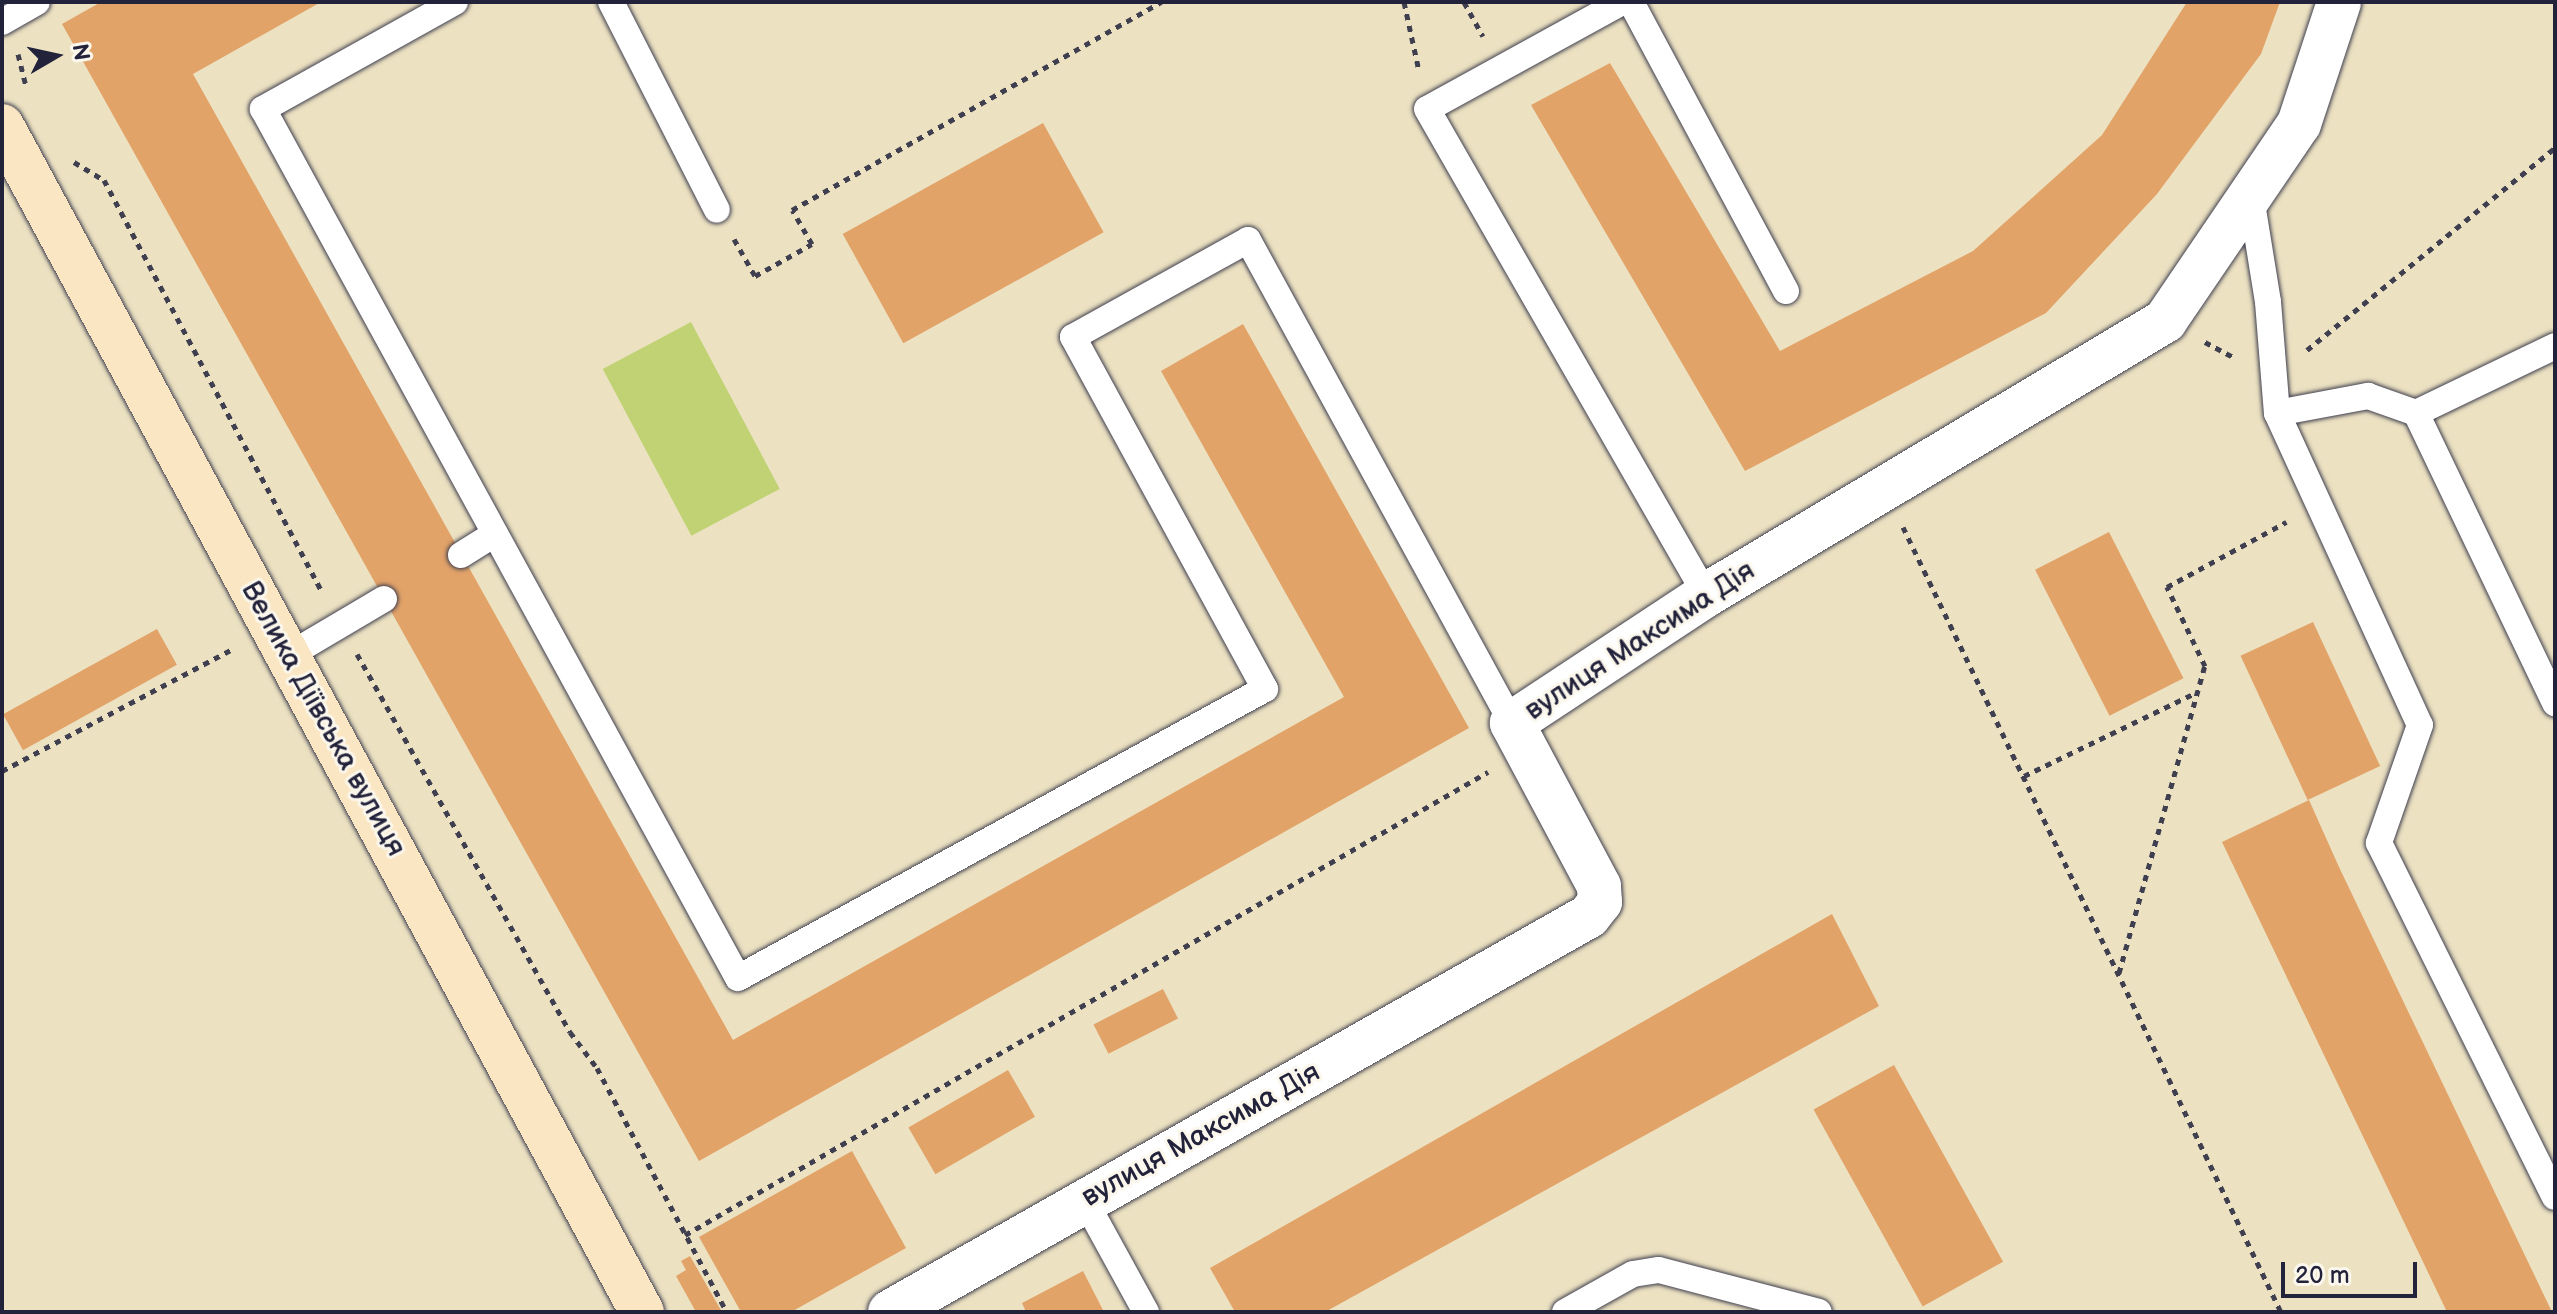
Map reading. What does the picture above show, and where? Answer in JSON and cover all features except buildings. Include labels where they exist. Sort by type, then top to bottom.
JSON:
[{"type":"main road","name":"Велика Діївська вулиця","points":[[2,126],[283,640],[642,1312]]},
{"type":"street","name":"вулиця Максима Дія","points":[[890,1312],[1589,916],[1600,902],[1599,886],[1520,736],[1706,595],[2165,321],[2299,124],[2339,2]]},
{"type":"lane","points":[[4,21],[37,2]]},
{"type":"lane","points":[[455,2],[263,109],[738,978],[1265,689],[1073,337],[1248,240],[1520,736]]},
{"type":"lane","points":[[611,2],[717,210]]},
{"type":"lane","points":[[1622,2],[1427,109],[1706,595]]},
{"type":"lane","points":[[1631,2],[1786,291]]},
{"type":"lane","points":[[2251,197],[2268,302],[2277,413],[2420,725],[2379,843],[2555,1197]]},
{"type":"lane","points":[[2416,413],[2555,346]]},
{"type":"lane","points":[[2277,413],[2368,396],[2416,413],[2555,703]]},
{"type":"lane","points":[[461,555],[495,534]]},
{"type":"lane","points":[[283,640],[340,625],[384,599]]},
{"type":"lane","points":[[1085,1201],[1146,1312]]},
{"type":"lane","points":[[1565,1312],[1633,1274],[1659,1270],[1819,1312]]},
{"type":"path","points":[[717,210],[755,276],[812,244],[792,210],[1161,2]]},
{"type":"path","points":[[1404,2],[1427,109]]},
{"type":"path","points":[[4,21],[27,91]]},
{"type":"path","points":[[2165,321],[2272,377],[2555,148]]},
{"type":"path","points":[[67,158],[104,180],[340,625],[563,1019],[597,1068],[727,1312]]},
{"type":"path","points":[[1885,490],[2281,1312]]},
{"type":"path","points":[[2119,975],[2205,666],[2167,587],[2319,505]]},
{"type":"path","points":[[2,771],[283,640]]},
{"type":"path","points":[[2024,776],[2198,692]]},
{"type":"path","points":[[685,1235],[1520,736]]},
{"type":"green space","points":[[691,322],[780,489],[691,536],[603,369]]}]
